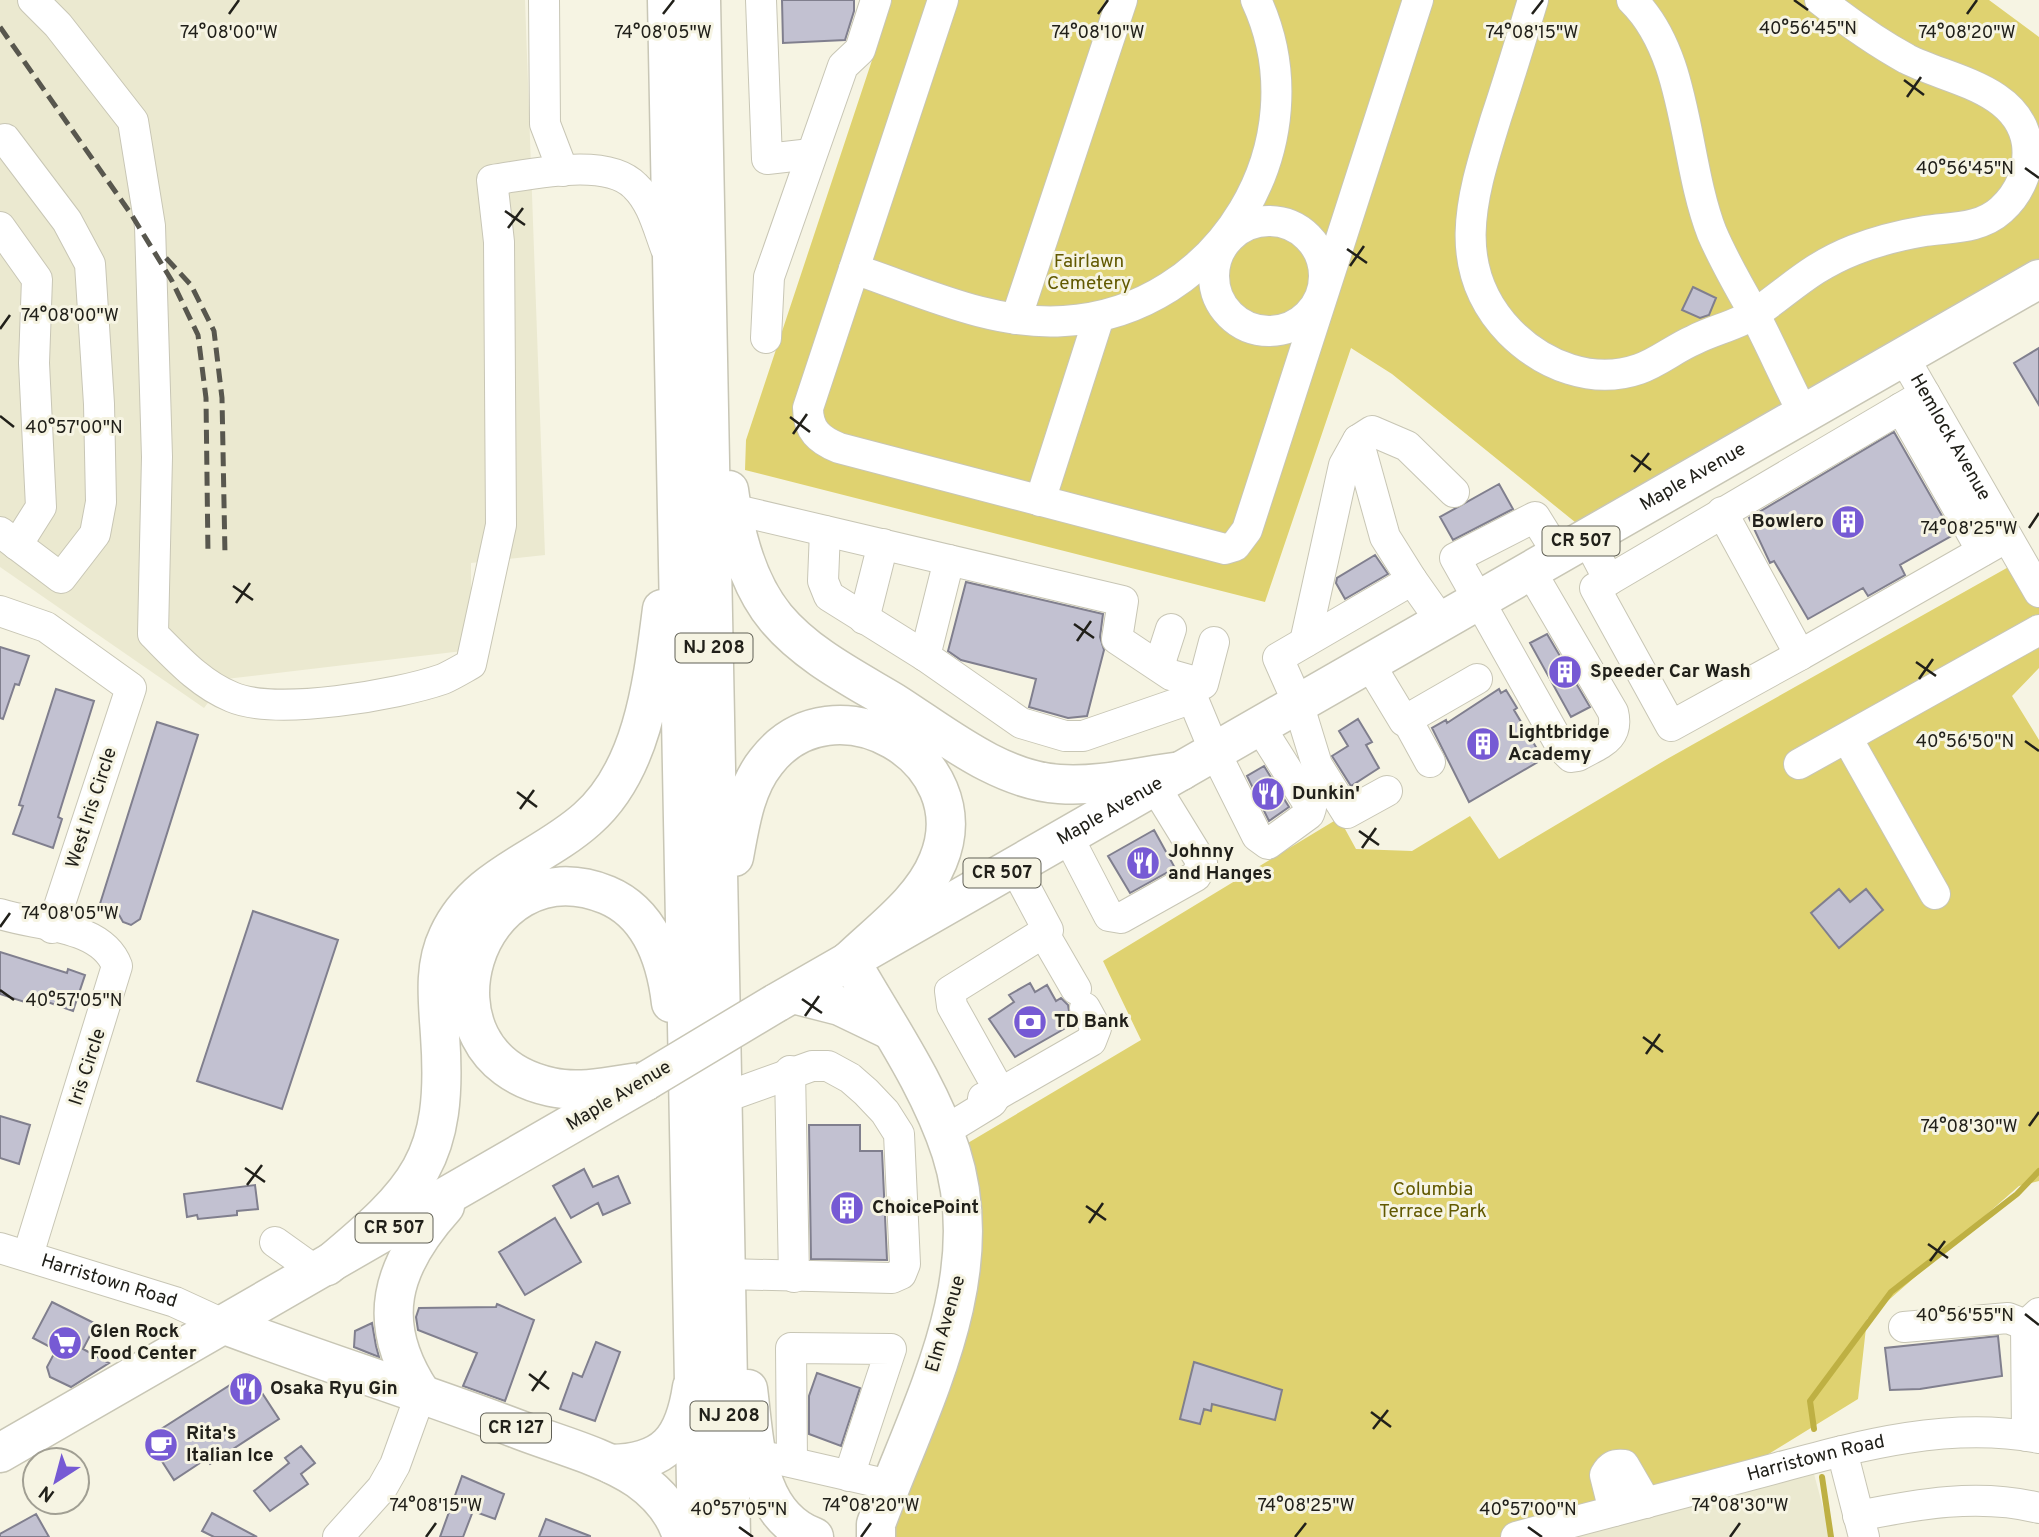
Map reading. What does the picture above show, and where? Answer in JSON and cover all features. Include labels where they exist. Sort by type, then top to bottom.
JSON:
[{"type":"main road","name":"NJ 208","points":[[667,0],[697,1537]]},
{"type":"main road","name":"NJ 208","points":[[701,0],[731,1537]]},
{"type":"main road","points":[[705,209],[732,509],[745,563],[758,592],[776,618],[798,640],[978,755],[1031,779],[1059,784],[1168,778]]},
{"type":"main road","name":"Maple Avenue","points":[[0,1453],[460,1190],[850,960],[2039,279]]},
{"type":"main road","points":[[322,1269],[400,1202],[427,1161],[435,1140],[441,1101],[438,967],[447,937],[461,912],[479,891],[503,873],[588,819],[618,779],[630,755],[648,696],[662,608],[675,380]]},
{"type":"main road","points":[[723,1092],[730,890],[746,802],[766,761],[784,744],[817,730],[851,725],[886,735],[916,756],[931,774],[941,796],[946,820],[944,844],[925,884],[850,960]]},
{"type":"main road","points":[[646,1081],[577,1089],[553,1088],[533,1083],[511,1071],[496,1057],[481,1037],[473,1016],[470,972],[476,950],[501,915],[519,901],[541,891],[566,887],[593,889],[616,899],[636,914],[663,959],[669,986],[690,1150]]},
{"type":"main road","points":[[890,1030],[884,977],[896,934]]},
{"type":"main road","name":"Elm Avenue","points":[[850,960],[937,1120],[960,1191],[964,1230],[963,1263],[957,1300],[946,1338],[876,1524],[876,1537]]},
{"type":"main road","points":[[784,999],[840,1006],[890,1030]]},
{"type":"main road","points":[[421,1393],[398,1353],[393,1331],[397,1283],[416,1243],[460,1190]]},
{"type":"main road","points":[[727,1284],[745,1364],[775,1458],[772,1506],[797,1530],[814,1537]]},
{"type":"main road","name":"Harristown Road","points":[[225,1325],[308,1357],[421,1393],[611,1464]]},
{"type":"main road","points":[[611,1464],[648,1461],[664,1451],[684,1421],[694,1377]]},
{"type":"main road","points":[[611,1464],[656,1494],[669,1508],[682,1537]]},
{"type":"street","points":[[33,0],[58,25],[133,121],[150,226],[157,457],[153,634],[192,673],[233,698],[287,705],[352,700],[443,678],[471,664],[501,525],[499,242],[492,180],[563,171],[613,172],[636,186],[653,216],[673,270]]},
{"type":"street","points":[[544,0],[545,124],[563,171]]},
{"type":"street","points":[[761,0],[766,159],[811,154]]},
{"type":"street","points":[[766,338],[769,277],[843,66],[860,50],[876,0]]},
{"type":"street","points":[[943,0],[808,408],[811,429],[818,437],[839,448],[1214,547],[1235,546],[1247,530],[1418,0]]},
{"type":"street","points":[[1016,320],[1122,0]]},
{"type":"street","points":[[854,269],[1016,320],[1062,321],[1099,317],[1140,302],[1182,279],[1225,241],[1238,230],[1254,223],[1270,221],[1298,230],[1319,254],[1323,271],[1323,291],[1305,318],[1292,326],[1275,331],[1256,330],[1238,322],[1224,309],[1216,291],[1213,273],[1225,241],[1255,192],[1275,136],[1276,75],[1272,45],[1256,0]]},
{"type":"street","points":[[1533,0],[1470,209],[1472,257],[1492,308],[1508,330],[1540,356],[1575,371],[1600,375],[1642,368],[1686,343],[1754,314],[1813,268],[1837,257],[1892,237],[1983,221],[2000,211],[2022,182],[2028,162],[2026,141],[2017,118],[2000,100],[1878,43],[1820,0]]},
{"type":"street","points":[[1632,0],[1653,23],[1665,47],[1675,75],[1701,200],[1726,262],[1803,413]]},
{"type":"street","points":[[0,141],[5,139],[67,222],[90,264],[99,404],[101,502],[95,534],[61,578],[8,539],[41,507],[34,363],[37,279],[0,227]]},
{"type":"street","points":[[1040,501],[1099,317]]},
{"type":"street","name":"Hemlock Avenue","points":[[1903,356],[1913,401],[1994,544],[2039,592]]},
{"type":"street","points":[[1913,401],[1595,588],[1671,726],[1994,544]]},
{"type":"street","points":[[1305,642],[1344,465],[1358,440],[1372,431],[1407,446],[1454,492]]},
{"type":"street","points":[[1358,440],[1385,537],[1441,621]]},
{"type":"street","points":[[732,509],[1124,601],[1117,639],[1179,681],[1203,684],[1214,642]]},
{"type":"street","points":[[1632,512],[1652,554]]},
{"type":"street","points":[[1723,512],[1800,655]]},
{"type":"street","points":[[1535,517],[1558,554],[1613,712],[1616,726],[1613,733],[1578,756],[1571,757],[1562,748],[1479,599],[1455,558],[1535,517]]},
{"type":"street","points":[[825,531],[823,580],[829,596],[925,656],[1021,723],[1065,736],[1083,736],[1179,681]]},
{"type":"street","points":[[864,619],[883,544]]},
{"type":"street","points":[[1558,554],[1609,580]]},
{"type":"street","points":[[925,656],[949,560]]},
{"type":"street","points":[[1387,790],[1347,813],[1317,765],[1298,703],[1278,658],[1412,580]]},
{"type":"street","name":"West Iris Circle","points":[[0,611],[46,627],[131,688],[52,928]]},
{"type":"street","points":[[1171,629],[1179,681],[1257,836],[1268,844],[1309,814],[1311,808],[1260,727]]},
{"type":"street","points":[[1800,764],[2039,630]]},
{"type":"street","points":[[1369,663],[1404,721],[1407,720],[1430,762]]},
{"type":"street","points":[[1407,720],[1477,679]]},
{"type":"street","points":[[1847,738],[1935,894]]},
{"type":"street","points":[[1068,837],[1109,916],[1121,918],[1196,876],[1202,863],[1168,778]]},
{"type":"street","points":[[995,1096],[999,1090],[952,1006],[950,991],[1048,930],[1014,866]]},
{"type":"street","name":"Iris Circle","points":[[0,914],[83,933],[102,943],[113,954],[117,966],[14,1252]]},
{"type":"street","points":[[937,1120],[995,1096],[1091,1041],[1096,1028],[1044,932]]},
{"type":"street","points":[[723,1092],[811,1066],[828,1066],[850,1078],[885,1112],[900,1133],[905,1264],[901,1273],[892,1278],[794,1277],[727,1284]]},
{"type":"street","points":[[790,1071],[794,1277]]},
{"type":"street","points":[[275,1242],[322,1269]]},
{"type":"street","name":"Harristown Road","points":[[14,1252],[175,1302],[225,1325]]},
{"type":"street","points":[[1904,1327],[2008,1318],[2032,1319],[2033,1437]]},
{"type":"street","points":[[849,1476],[891,1349],[791,1349],[775,1458],[849,1476],[890,1485]]},
{"type":"street","points":[[338,1537],[382,1488],[395,1465],[421,1393]]},
{"type":"street","name":"Harristown Road","points":[[1516,1537],[1842,1451],[1944,1433],[2033,1437]]},
{"type":"street","points":[[1842,1451],[1861,1526],[1922,1503],[1983,1501],[2039,1508]]},
{"type":"street","points":[[1614,1511],[1605,1475],[1610,1467],[1616,1465],[1624,1465],[1632,1474],[1646,1503]]},
{"type":"shaded area","points":[[0,0],[525,0],[545,555],[471,563],[471,650],[226,679],[204,708],[0,567]]},
{"type":"shaded area","points":[[1810,1459],[1831,1537],[1516,1537]]},
{"type":"green space","name":"Fairlawn Cemetery","points":[[892,0],[1989,0],[2039,37],[2039,279],[1591,535],[1392,374],[1351,348],[1265,602],[745,470],[746,440]]},
{"type":"green space","name":"Columbia Terrace Park","points":[[2021,560],[2039,592],[2039,668],[2012,696],[2039,740],[2039,1181],[2019,1186],[1867,1319],[1858,1399],[1723,1482],[1516,1537],[880,1537],[946,1338],[951,1153],[1141,1040],[1103,961],[1339,818],[1356,849],[1412,851],[1470,816],[1499,859],[1667,759]]},
{"type":"building","points":[[782,0],[854,0],[854,11],[845,40],[783,43]]},
{"type":"building","points":[[1693,287],[1716,298],[1709,315],[1700,318],[1682,310]]},
{"type":"building","points":[[2039,348],[2039,405],[2014,363]]},
{"type":"building","name":"Bowlero","points":[[1894,432],[1953,535],[1900,565],[1905,575],[1868,596],[1863,588],[1808,619],[1774,561],[1770,563],[1749,518]]},
{"type":"building","points":[[1499,484],[1513,509],[1453,540],[1440,517]]},
{"type":"building","points":[[1375,555],[1388,574],[1345,599],[1336,583],[1337,578]]},
{"type":"building","points":[[966,582],[1103,614],[1100,637],[1104,650],[1087,716],[1068,718],[1029,707],[1036,679],[961,660],[948,651]]},
{"type":"building","name":"Speeder Car Wash","points":[[1547,634],[1590,707],[1571,717],[1530,643]]},
{"type":"building","points":[[0,647],[29,656],[19,685],[15,684],[3,719],[0,718]]},
{"type":"building","points":[[56,689],[94,701],[58,817],[62,819],[53,848],[13,834],[23,806],[19,805]]},
{"type":"building","name":"Lightbridge Academy","points":[[1499,689],[1501,693],[1506,690],[1517,708],[1514,710],[1543,759],[1469,802],[1432,728],[1446,720],[1447,723]]},
{"type":"building","points":[[1358,719],[1372,742],[1366,745],[1379,768],[1351,786],[1332,756],[1348,746],[1339,731]]},
{"type":"building","points":[[157,722],[198,735],[140,919],[131,925],[123,922],[118,913],[99,907]]},
{"type":"building","name":"Dunkin'","points":[[1264,766],[1289,807],[1269,821],[1247,776]]},
{"type":"building","name":"Johnny and Hanges","points":[[1154,830],[1175,868],[1130,893],[1108,856]]},
{"type":"building","points":[[1839,889],[1850,902],[1866,889],[1883,910],[1839,948],[1811,913]]},
{"type":"building","points":[[253,911],[338,940],[282,1109],[197,1081]]},
{"type":"building","points":[[0,952],[67,973],[68,969],[85,975],[73,1011],[42,1000],[40,1007],[0,994]]},
{"type":"building","name":"TD Bank","points":[[1030,983],[1035,992],[1047,985],[1056,1001],[1061,998],[1068,1005],[1070,1017],[1067,1018],[1071,1025],[1015,1057],[989,1019],[1014,1002],[1009,995]]},
{"type":"building","points":[[0,1116],[30,1125],[19,1164],[0,1158]]},
{"type":"building","name":"ChoicePoint","points":[[809,1125],[860,1125],[860,1151],[882,1151],[887,1260],[811,1259]]},
{"type":"building","points":[[584,1169],[593,1187],[618,1176],[630,1203],[603,1215],[598,1203],[571,1218],[553,1186]]},
{"type":"building","points":[[255,1185],[258,1209],[237,1211],[237,1215],[198,1219],[197,1215],[187,1217],[184,1194]]},
{"type":"building","points":[[555,1218],[581,1262],[525,1295],[499,1252]]},
{"type":"building","name":"Glen Rock Food Center","points":[[52,1302],[96,1324],[83,1349],[109,1363],[71,1387],[50,1377],[47,1367],[56,1350],[33,1338]]},
{"type":"building","points":[[497,1304],[534,1320],[505,1401],[463,1386],[477,1353],[418,1330],[416,1317],[419,1308],[496,1307]]},
{"type":"building","points":[[372,1323],[379,1357],[354,1347],[355,1331]]},
{"type":"building","points":[[1998,1336],[2002,1376],[1920,1389],[1890,1390],[1885,1348]]},
{"type":"building","points":[[596,1342],[620,1352],[595,1421],[560,1409],[573,1373],[582,1377]]},
{"type":"building","points":[[1194,1362],[1282,1390],[1275,1420],[1212,1404],[1211,1411],[1204,1409],[1200,1424],[1180,1419]]},
{"type":"building","points":[[249,1373],[279,1419],[210,1464],[206,1459],[174,1480],[147,1438]]},
{"type":"building","points":[[817,1373],[860,1388],[841,1446],[809,1434],[809,1396]]},
{"type":"building","points":[[301,1446],[315,1463],[301,1474],[308,1484],[270,1511],[254,1491],[289,1463],[285,1458]]},
{"type":"building","points":[[462,1476],[504,1494],[495,1519],[473,1511],[463,1537],[440,1537]]},
{"type":"building","points":[[212,1513],[257,1537],[214,1537],[202,1531]]},
{"type":"building","points":[[37,1516],[49,1537],[0,1537],[0,1534]]},
{"type":"building","points":[[546,1519],[590,1536],[590,1537],[539,1537]]},
{"type":"waterway","points":[[1814,1429],[1810,1401],[1891,1292],[2017,1194],[2039,1171]]},
{"type":"waterway","points":[[1822,1477],[1831,1537]]},
{"type":"railway","points":[[0,27],[131,214],[172,281],[198,335],[206,398],[208,555]]},
{"type":"railway","points":[[166,258],[191,285],[214,331],[222,398],[225,555]]},
{"type":"place","name":"Bowlero","points":[[1848,522]]},
{"type":"place","name":"Speeder Car Wash","points":[[1565,672]]},
{"type":"place","name":"Lightbridge Academy","points":[[1483,744]]},
{"type":"place","name":"Dunkin'","points":[[1268,794]]},
{"type":"place","name":"Johnny and Hanges","points":[[1143,863]]},
{"type":"place","name":"TD Bank","points":[[1030,1022]]},
{"type":"place","name":"ChoicePoint","points":[[847,1208]]},
{"type":"place","name":"Glen Rock Food Center","points":[[65,1343]]},
{"type":"place","name":"Osaka Ryu Gin","points":[[246,1389]]},
{"type":"place","name":"Rita's Italian Ice","points":[[161,1445]]}]
